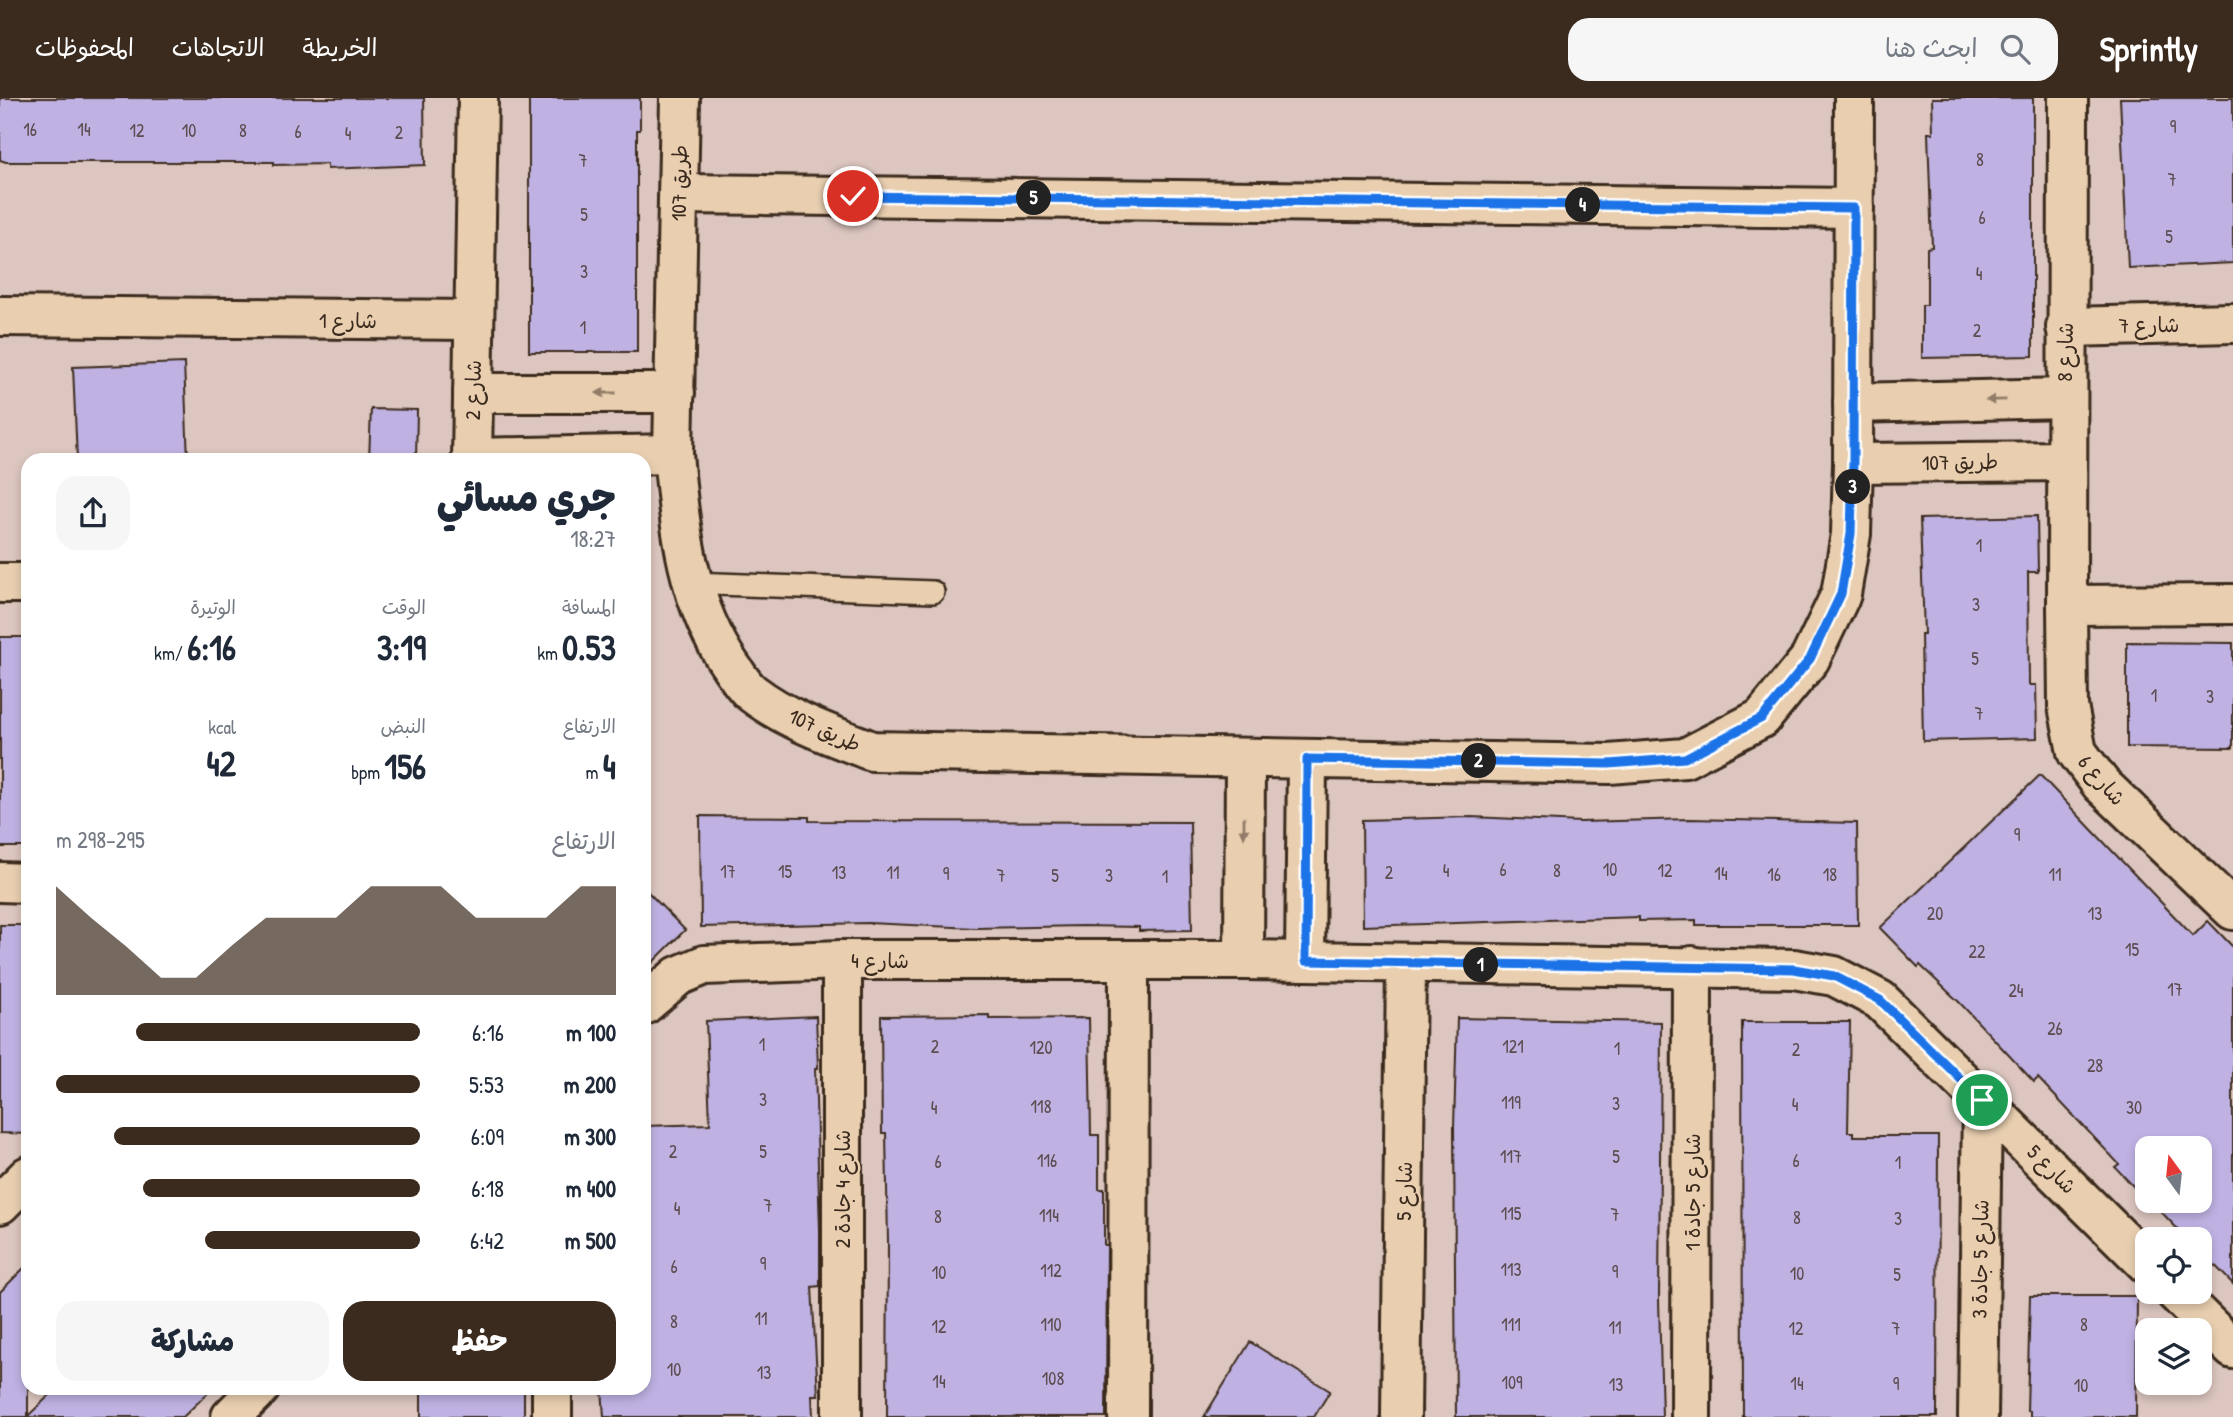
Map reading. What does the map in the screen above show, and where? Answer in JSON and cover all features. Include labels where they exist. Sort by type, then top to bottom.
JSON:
[{"type":"street","points":[[474,320],[478,98]]},
{"type":"street","name":"طريق 107","points":[[680,98],[673,454],[678,512],[691,583],[715,643],[750,692],[814,729],[872,751],[1609,764],[1685,758],[1762,718],[1810,659],[1841,594],[1851,534],[1853,463],[1854,98]]},
{"type":"street","name":"شارع 8","points":[[2067,605],[2065,398],[2068,98]]},
{"type":"street","points":[[680,194],[1854,208]]},
{"type":"street","name":"شارع 1","points":[[0,316],[474,320]]},
{"type":"street","name":"شارع 2","points":[[472,453],[474,320]]},
{"type":"street","name":"شارع 7","points":[[2066,327],[2233,323]]},
{"type":"street","points":[[473,393],[675,393]]},
{"type":"street","points":[[1853,403],[2065,398]]},
{"type":"street","points":[[651,455],[673,454]]},
{"type":"street","name":"طريق 107","points":[[1853,463],[2066,461]]},
{"type":"street","points":[[0,583],[21,583]]},
{"type":"street","points":[[2067,605],[2233,604]]},
{"type":"street","name":"شارع 6","points":[[2067,605],[2068,706],[2077,752],[2101,784],[2229,901]]},
{"type":"street","points":[[1244,960],[1245,758]]},
{"type":"street","points":[[1306,961],[1307,759]]},
{"type":"street","points":[[0,883],[21,883]]},
{"type":"street","name":"شارع 4","points":[[651,999],[678,976],[704,965],[842,960],[1306,961]]},
{"type":"street","name":"شارع 4 جادة 2","points":[[842,960],[842,1417]]},
{"type":"street","points":[[1128,1417],[1129,960]]},
{"type":"street","name":"شارع 5","points":[[1306,961],[1692,966],[1794,969],[1834,976],[1880,1000],[2135,1252]]},
{"type":"street","name":"شارع 5","points":[[1402,1417],[1406,964]]},
{"type":"street","name":"شارع 5 جادة 1","points":[[1691,1417],[1692,966]]},
{"type":"street","name":"شارع 5 جادة 3","points":[[1978,1417],[1982,1100]]},
{"type":"street","points":[[0,1174],[21,1175]]},
{"type":"street","points":[[0,1205],[21,1182]]},
{"type":"street","points":[[2187,1304],[2233,1349]]},
{"type":"street","points":[[231,1417],[252,1395]]},
{"type":"street","points":[[259,1395],[259,1417]]},
{"type":"street","points":[[552,1395],[552,1417]]},
{"type":"lane","points":[[691,583],[933,592]]},
{"type":"building","points":[[0,98],[424,98],[425,165],[327,169],[327,164],[274,165],[274,162],[6,162],[0,160]]},
{"type":"building","points":[[529,98],[640,98],[640,130],[637,130],[637,352],[529,352]]},
{"type":"building","points":[[1932,98],[2033,98],[2033,356],[1922,358],[1922,305],[1927,305],[1927,248],[1932,247],[1928,133],[1933,133]]},
{"type":"building","points":[[2120,98],[2233,98],[2233,263],[2128,268]]},
{"type":"building","points":[[184,363],[188,453],[77,453],[73,367]]},
{"type":"building","points":[[371,409],[417,410],[416,453],[369,453]]},
{"type":"building","points":[[2037,516],[2038,572],[2028,572],[2029,685],[2036,685],[2037,738],[1923,741],[1921,634],[1924,634],[1920,519]]},
{"type":"building","points":[[0,637],[21,637],[21,847],[0,847]]},
{"type":"building","points":[[2127,642],[2233,643],[2233,748],[2127,747]]},
{"type":"building","points":[[2040,775],[2193,936],[2208,921],[2233,947],[2233,1284],[2212,1262],[2212,1227],[2176,1227],[2162,1213],[2212,1213],[2212,1136],[2135,1136],[2135,1188],[2115,1167],[2119,1164],[2038,1078],[2034,1082],[1960,1003],[1920,965],[1918,967],[1880,928]]},
{"type":"building","points":[[700,816],[809,817],[809,821],[1190,822],[1192,930],[1139,931],[1139,927],[1083,926],[975,928],[868,923],[701,927]]},
{"type":"building","points":[[1471,817],[1581,822],[1690,819],[1857,823],[1858,925],[1696,925],[1696,920],[1639,921],[1639,917],[1363,926],[1362,820]]},
{"type":"building","points":[[651,895],[685,930],[651,964]]},
{"type":"building","points":[[0,925],[21,925],[21,1134],[0,1133]]},
{"type":"building","points":[[989,1015],[989,1019],[1089,1018],[1091,1135],[1099,1135],[1099,1189],[1104,1189],[1104,1245],[1107,1245],[1106,1417],[887,1417],[888,1242],[886,1133],[882,1133],[881,1016]]},
{"type":"building","points":[[816,1016],[820,1286],[812,1287],[818,1395],[812,1395],[813,1417],[604,1417],[602,1395],[651,1395],[651,1126],[710,1124],[706,1021]]},
{"type":"building","points":[[1457,1018],[1661,1022],[1659,1299],[1662,1417],[1456,1417],[1454,1127]]},
{"type":"building","points":[[1742,1022],[1850,1022],[1848,1132],[1853,1132],[1853,1136],[1938,1136],[1937,1417],[1743,1417]]},
{"type":"building","points":[[21,1271],[21,1395],[28,1395],[28,1416],[50,1395],[206,1395],[183,1417],[0,1417],[0,1292]]},
{"type":"building","points":[[2030,1296],[2135,1296],[2136,1417],[2030,1417],[2030,1411],[2027,1411]]},
{"type":"building","points":[[1250,1342],[1330,1391],[1314,1417],[1204,1417]]},
{"type":"building","points":[[421,1395],[524,1395],[524,1417],[421,1417]]},
{"type":"route","points":[[853,196],[1854,208],[1851,534],[1841,594],[1810,659],[1762,718],[1685,758],[1609,764],[1307,759],[1306,961],[1692,966],[1794,969],[1834,976],[1880,1000],[1982,1100]]}]
